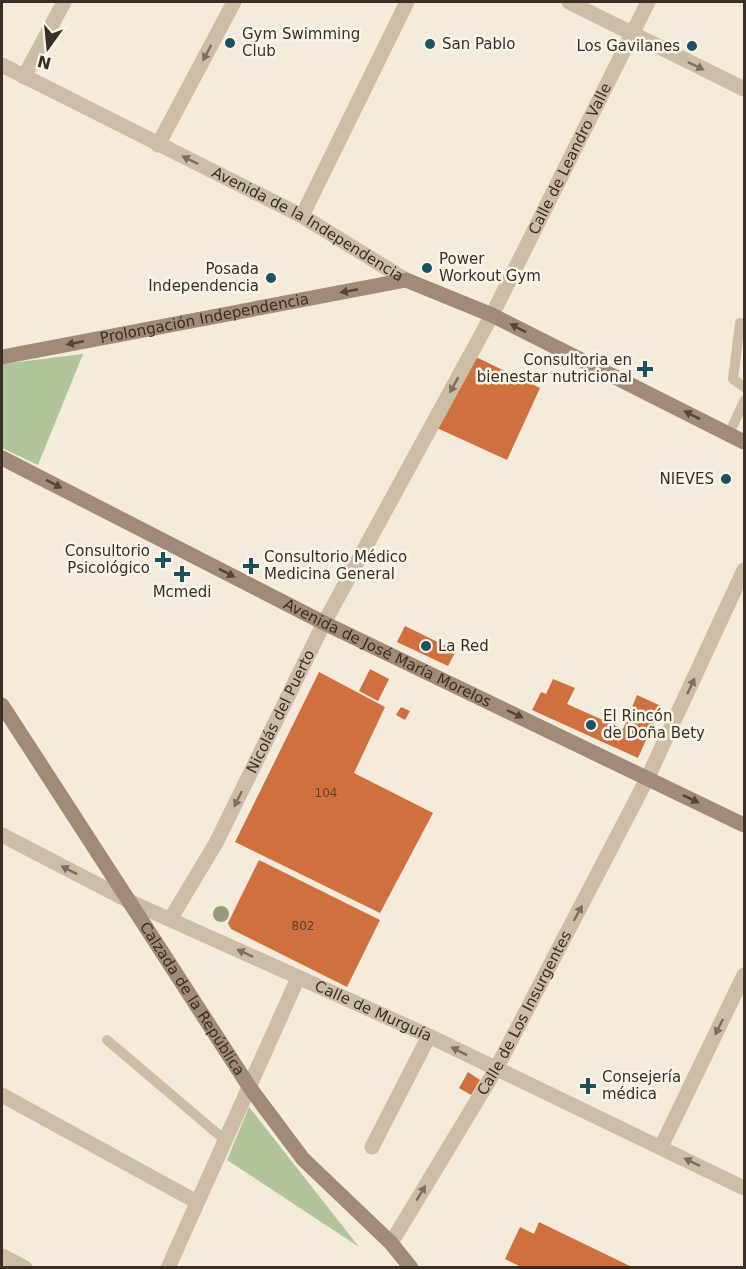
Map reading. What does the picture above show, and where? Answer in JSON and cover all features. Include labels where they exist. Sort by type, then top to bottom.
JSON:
[{"type":"main road","name":"Avenida de la Independencia","points":[[406,280],[492,315],[744,442]]},
{"type":"main road","name":"Prolongación Independencia","points":[[2,357],[406,280]]},
{"type":"main road","name":"Avenida de José María Morelos","points":[[2,458],[324,623],[744,825]]},
{"type":"main road","name":"Calzada de la República","points":[[2,705],[250,1088],[303,1159],[391,1243],[411,1268]]},
{"type":"street","points":[[24,77],[64,2]]},
{"type":"street","points":[[158,145],[234,2]]},
{"type":"street","points":[[302,216],[407,2]]},
{"type":"street","points":[[569,2],[744,89]]},
{"type":"street","name":"Calle de Leandro Valle","points":[[492,315],[648,2]]},
{"type":"street","name":"Avenida de la Independencia","points":[[2,65],[302,216],[406,280]]},
{"type":"street","name":"Nicolás del Puerto","points":[[171,918],[216,843],[324,623],[492,315]]},
{"type":"street","name":"Calle de Los Insurgentes","points":[[391,1243],[496,1069],[648,777],[744,570]]},
{"type":"street","name":"Calle de Murguía","points":[[2,836],[131,902],[171,918],[429,1036],[744,1188]]},
{"type":"street","points":[[661,1147],[744,975]]},
{"type":"street","points":[[168,1268],[298,978]]},
{"type":"street","points":[[372,1148],[429,1036]]},
{"type":"street","points":[[2,1095],[197,1202]]},
{"type":"street","points":[[2,1256],[25,1268]]},
{"type":"lane","points":[[740,323],[733,380],[744,387]]},
{"type":"lane","points":[[729,434],[744,400]]},
{"type":"lane","points":[[107,1040],[226,1141]]},
{"type":"green space","points":[[83,354],[38,465],[2,448],[2,364]]},
{"type":"green space","points":[[249,1107],[359,1247],[227,1160]]},
{"type":"building","points":[[474,356],[540,388],[507,460],[437,428]]},
{"type":"building","name":"La Red","points":[[405,626],[456,651],[448,666],[397,642]]},
{"type":"building","points":[[370,669],[389,679],[378,701],[359,691]]},
{"type":"building","points":[[319,672],[385,707],[354,773],[433,813],[380,913],[235,842]]},
{"type":"building","points":[[553,679],[575,688],[567,704],[623,729],[637,695],[661,706],[638,758],[532,710],[541,692],[546,694]]},
{"type":"building","points":[[401,707],[410,711],[405,720],[396,715]]},
{"type":"building","points":[[259,860],[380,920],[347,987],[231,929],[228,923]]},
{"type":"building","points":[[468,1072],[480,1080],[471,1095],[459,1088]]},
{"type":"building","points":[[539,1222],[634,1268],[523,1268],[505,1259],[520,1227],[534,1234]]},
{"type":"place","name":"Gym Swimming Club","points":[[230,43]]},
{"type":"place","name":"San Pablo","points":[[430,44]]},
{"type":"place","name":"Los Gavilanes","points":[[692,46]]},
{"type":"place","name":"Power Workout Gym","points":[[427,268]]},
{"type":"place","name":"Posada Independencia","points":[[271,278]]},
{"type":"place","name":"Consultoria en bienestar nutricional","points":[[645,369]]},
{"type":"place","name":"NIEVES","points":[[726,479]]},
{"type":"place","name":"Consultorio Psicológico","points":[[163,560]]},
{"type":"place","name":"Consultorio Médico Medicina General","points":[[251,566]]},
{"type":"place","name":"Mcmedi","points":[[182,574]]},
{"type":"place","name":"La Red","points":[[426,646]]},
{"type":"place","name":"El Rincón de Doña Bety","points":[[591,725]]},
{"type":"place","name":"Consejería médica","points":[[588,1086]]}]
